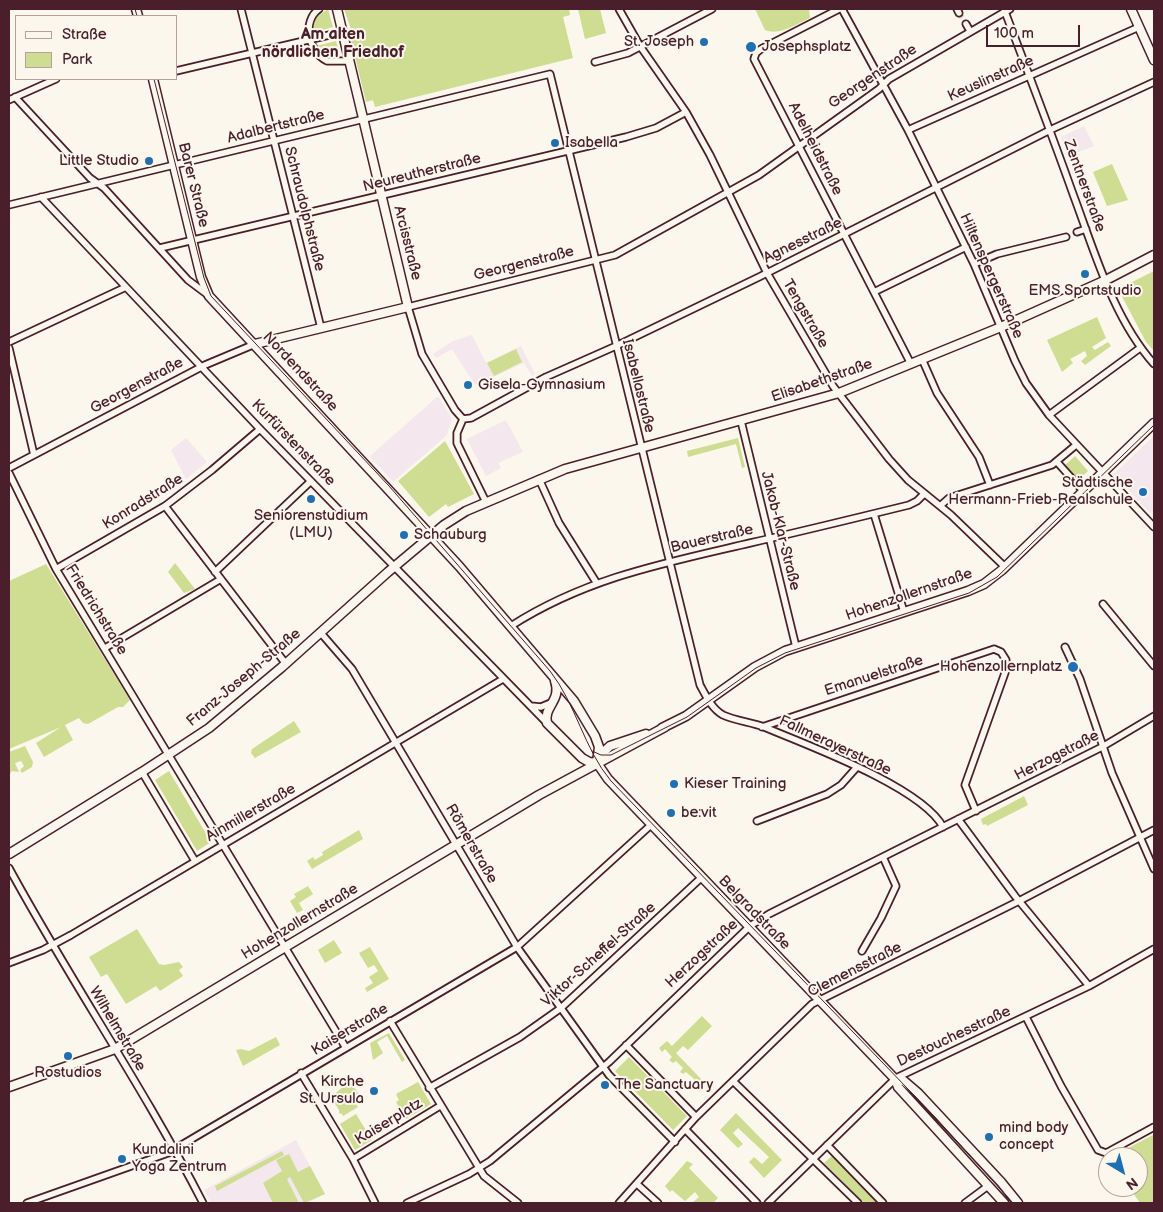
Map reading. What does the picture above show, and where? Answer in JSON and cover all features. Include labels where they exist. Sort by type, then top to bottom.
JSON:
[{"type":"main road","name":"Arcisstraße","points":[[337,9],[408,307]]},
{"type":"main road","points":[[1131,9],[1154,60]]},
{"type":"main road","name":"Barer Straße","points":[[153,80],[204,285],[210,296]]},
{"type":"main road","name":"Elisabethstraße","points":[[432,536],[456,516],[539,479],[565,469],[838,393],[1001,327],[1106,280],[1154,255]]},
{"type":"main road","name":"Nordendstraße","points":[[210,296],[432,536],[511,626],[574,701],[591,726],[598,743]]},
{"type":"main road","name":"Georgenstraße","points":[[256,344],[408,307]]},
{"type":"main road","name":"Hohenzollernstraße","points":[[9,1087],[115,1049],[456,844],[709,701],[761,663],[796,647],[977,588],[1005,567],[1154,423]]},
{"type":"main road","name":"Franz-Joseph-Straße","points":[[9,854],[170,755],[224,716],[432,536]]},
{"type":"main road","points":[[553,677],[558,689],[555,700],[546,716],[550,726],[582,758],[589,762],[597,763],[598,743],[610,746]]},
{"type":"main road","points":[[555,700],[562,698],[574,701]]},
{"type":"main road","name":"Hohenzollernstraße","points":[[597,763],[602,752],[610,746],[665,727]]},
{"type":"main road","name":"Belgradstraße","points":[[597,763],[607,777],[895,1079],[898,1087],[1004,1203]]},
{"type":"main road","name":"Belgradstraße","points":[[895,1079],[904,1081],[918,1093],[1001,1182],[1018,1203]]},
{"type":"street","name":"Schraudolphstraße","points":[[241,9],[321,328]]},
{"type":"street","points":[[319,9],[309,22],[310,40],[315,51],[323,60],[330,62],[349,61]]},
{"type":"street","name":"Tengstraße","points":[[619,9],[640,46],[686,112],[729,192],[767,273],[838,393],[889,459],[924,494],[940,506],[1005,567]]},
{"type":"street","points":[[595,62],[623,55],[712,9]]},
{"type":"street","name":"Adelheidstraße","points":[[840,9],[756,52],[756,64],[911,364]]},
{"type":"street","name":"Hiltenspergerstraße","points":[[840,9],[908,130],[974,264],[1014,361],[1026,383],[1049,415],[1153,523]]},
{"type":"street","name":"Georgenstraße","points":[[408,307],[616,255],[759,175],[883,85],[1006,10]]},
{"type":"street","name":"Zentnerstraße","points":[[1006,10],[1106,280],[1126,326],[1140,348],[1154,364]]},
{"type":"street","points":[[966,24],[970,31]]},
{"type":"street","name":"Keuslinstraße","points":[[908,130],[1139,27]]},
{"type":"street","points":[[178,71],[342,32]]},
{"type":"street","name":"Adalbertstraße","points":[[9,205],[550,74]]},
{"type":"street","name":"Isabellastraße","points":[[550,74],[640,448],[700,685],[709,701]]},
{"type":"street","points":[[12,98],[54,80]]},
{"type":"street","name":"Agnesstraße","points":[[463,419],[471,418],[546,377],[616,346],[767,273],[1050,130],[1154,82]]},
{"type":"street","name":"Nordendstraße","points":[[12,98],[160,248],[188,280],[210,296]]},
{"type":"street","name":"Neureutherstraße","points":[[160,248],[293,218],[656,128],[686,112]]},
{"type":"street","name":"Kurfürstenstraße","points":[[41,197],[310,481],[550,726]]},
{"type":"street","points":[[1077,232],[1086,229]]},
{"type":"street","points":[[974,264],[997,254],[1066,237]]},
{"type":"street","points":[[874,292],[966,248]]},
{"type":"street","points":[[9,342],[126,287]]},
{"type":"street","name":"Arcisstraße","points":[[408,307],[422,354],[455,410],[463,419]]},
{"type":"street","name":"Georgenstraße","points":[[9,468],[202,367],[256,344]]},
{"type":"street","points":[[9,348],[34,455]]},
{"type":"street","points":[[1049,415],[1140,348]]},
{"type":"street","points":[[922,360],[937,393],[979,457],[990,485]]},
{"type":"street","points":[[463,419],[458,429],[457,443],[486,502]]},
{"type":"street","name":"Jakob-Klar-Straße","points":[[742,421],[796,647]]},
{"type":"street","name":"Konradstraße","points":[[56,569],[165,506],[212,470],[260,429]]},
{"type":"street","points":[[940,506],[949,498],[1057,462],[1076,444]]},
{"type":"street","points":[[1057,462],[1084,492]]},
{"type":"street","name":"Friedrichstraße","points":[[9,473],[56,569],[223,844]]},
{"type":"street","points":[[539,479],[559,524],[596,582]]},
{"type":"street","points":[[215,572],[310,481]]},
{"type":"street","name":"Bauerstraße","points":[[511,626],[549,602],[596,582],[669,562],[915,503],[924,494]]},
{"type":"street","points":[[165,506],[286,664]]},
{"type":"street","points":[[874,514],[904,612]]},
{"type":"street","points":[[105,648],[221,579]]},
{"type":"street","points":[[1103,604],[1154,666]]},
{"type":"street","name":"Römerstraße","points":[[320,632],[347,662],[517,947],[603,1067],[675,1142]]},
{"type":"street","points":[[1065,646],[1082,684],[1102,747],[1139,838],[1154,869]]},
{"type":"street","name":"Emanuelstraße","points":[[762,726],[994,649],[1001,652],[1007,665],[966,785],[976,811]]},
{"type":"street","name":"Ainmillerstraße","points":[[9,963],[51,946],[503,679]]},
{"type":"street","points":[[529,705],[541,707],[555,700]]},
{"type":"street","name":"Fallmerayerstraße","points":[[709,701],[723,714],[762,726],[857,767],[899,789],[928,808],[943,827]]},
{"type":"street","name":"Herzogstraße","points":[[407,1203],[480,1168],[603,1067],[749,927],[769,914],[1102,747],[1154,716]]},
{"type":"street","points":[[757,821],[827,794],[841,785],[857,767]]},
{"type":"street","points":[[142,772],[195,861]]},
{"type":"street","points":[[958,819],[1019,901],[1089,986]]},
{"type":"street","name":"Kaiserstraße","points":[[27,1203],[175,1148],[517,947],[652,824]]},
{"type":"street","name":"Clemensstraße","points":[[619,1203],[696,1117],[812,1004],[1019,901],[1154,830]]},
{"type":"street","points":[[223,844],[346,1048]]},
{"type":"street","points":[[862,951],[881,918],[896,886],[883,857]]},
{"type":"street","name":"Wilhelmstraße","points":[[9,868],[51,946],[175,1148],[204,1203]]},
{"type":"street","name":"Viktor-Scheffel-Straße","points":[[429,1088],[520,1037],[561,1008],[702,877]]},
{"type":"street","name":"Destouchesstraße","points":[[768,1203],[895,1079],[1089,986],[1154,949]]},
{"type":"street","points":[[1026,1017],[1098,1150],[1106,1153],[1110,1152],[1154,1128]]},
{"type":"street","name":"Kaiserplatz","points":[[301,1073],[353,1159],[440,1106],[390,1021]]},
{"type":"street","points":[[626,1044],[696,1117]]},
{"type":"street","points":[[734,1081],[858,1203]]},
{"type":"street","points":[[440,1106],[490,1181],[518,1203]]},
{"type":"street","points":[[686,1129],[757,1203]]},
{"type":"street","points":[[827,1145],[883,1203]]},
{"type":"street","points":[[353,1159],[375,1203]]},
{"type":"street","points":[[637,1184],[658,1203]]},
{"type":"street","points":[[965,1203],[988,1186]]},
{"type":"shaded area","points":[[1084,126],[1094,146],[1068,156],[1061,137]]},
{"type":"shaded area","points":[[472,335],[486,363],[521,346],[535,374],[532,376],[524,363],[475,385],[452,349],[436,358],[433,354],[453,341]]},
{"type":"shaded area","points":[[438,396],[452,419],[447,435],[393,482],[370,456]]},
{"type":"shaded area","points":[[506,420],[523,452],[498,463],[501,468],[486,476],[467,439]]},
{"type":"shaded area","name":"Städtische Hermann-Frieb-Realschule","points":[[1154,436],[1154,511],[1150,513],[1114,474]]},
{"type":"shaded area","points":[[186,438],[207,462],[186,479],[171,450]]},
{"type":"shaded area","points":[[296,1140],[325,1194],[308,1203],[211,1203],[204,1190]]},
{"type":"green space","points":[[328,9],[333,27],[313,33],[315,18]]},
{"type":"green space","points":[[344,9],[569,9],[570,15],[563,17],[573,58],[375,107],[373,100],[366,102],[350,36],[353,35]]},
{"type":"green space","points":[[578,9],[600,9],[606,33],[585,39]]},
{"type":"green space","points":[[755,9],[809,9],[810,18],[776,32],[765,30]]},
{"type":"green space","points":[[336,41],[341,60],[326,58],[316,46]]},
{"type":"green space","points":[[1112,164],[1128,200],[1107,206],[1093,172]]},
{"type":"green space","points":[[1154,271],[1154,351],[1146,342],[1118,289]]},
{"type":"green space","points":[[1097,317],[1106,338],[1092,347],[1095,350],[1108,342],[1111,346],[1085,365],[1081,361],[1087,356],[1085,351],[1070,359],[1073,363],[1062,372],[1047,340]]},
{"type":"green space","points":[[516,349],[522,362],[494,376],[487,363]]},
{"type":"green space","points":[[738,438],[745,467],[742,468],[736,444],[688,457],[687,451]]},
{"type":"green space","points":[[445,441],[474,494],[448,507],[446,504],[429,517],[398,481]]},
{"type":"green space","points":[[1075,456],[1088,471],[1077,481],[1064,466]]},
{"type":"green space","points":[[175,563],[195,589],[184,593],[168,572]]},
{"type":"green space","points":[[46,564],[130,700],[123,707],[118,707],[88,724],[83,723],[79,718],[65,725],[73,740],[44,757],[36,743],[61,727],[9,749],[9,581]]},
{"type":"green space","points":[[294,721],[301,732],[255,758],[251,753],[252,749]]},
{"type":"green space","points":[[25,746],[33,762],[32,767],[22,773],[20,770],[24,766],[21,761],[15,763],[19,772],[12,771],[9,775],[9,752]]},
{"type":"green space","points":[[169,771],[211,842],[197,851],[155,780]]},
{"type":"green space","points":[[1024,796],[1028,805],[987,826],[986,824],[983,825],[981,819]]},
{"type":"green space","points":[[359,830],[363,839],[312,869],[307,861],[313,857],[315,860],[323,855],[322,852]]},
{"type":"green space","points":[[308,886],[313,894],[299,903],[303,910],[297,913],[290,901],[296,897],[294,894]]},
{"type":"green space","points":[[137,929],[159,964],[179,962],[183,967],[179,970],[183,976],[160,991],[156,986],[126,1004],[107,974],[101,977],[89,957]]},
{"type":"green space","points":[[334,940],[342,953],[325,963],[318,950]]},
{"type":"green space","points":[[370,947],[389,979],[367,992],[365,988],[373,983],[369,977],[378,971],[374,965],[368,968],[359,953]]},
{"type":"green space","points":[[702,1016],[712,1026],[688,1050],[683,1046],[676,1053],[704,1082],[698,1089],[694,1086],[694,1079],[686,1072],[683,1074],[680,1072],[683,1068],[676,1061],[673,1063],[669,1060],[672,1057],[665,1049],[662,1052],[659,1048],[667,1041],[672,1046]]},
{"type":"green space","points":[[389,1033],[405,1060],[402,1062],[387,1036],[377,1042],[383,1053],[373,1060],[370,1043]]},
{"type":"green space","points":[[276,1037],[280,1045],[243,1066],[236,1050],[249,1051]]},
{"type":"green space","points":[[629,1057],[687,1116],[673,1130],[615,1071]]},
{"type":"green space","points":[[350,1081],[362,1099],[356,1104],[358,1107],[343,1116],[341,1113],[339,1114],[339,1110],[331,1097],[343,1087],[342,1084]]},
{"type":"green space","points":[[418,1082],[431,1104],[406,1119],[396,1102],[399,1100],[396,1094]]},
{"type":"green space","points":[[736,1113],[782,1160],[764,1178],[749,1162],[754,1157],[762,1164],[769,1157],[738,1128],[733,1133],[743,1144],[738,1148],[720,1130]]},
{"type":"green space","points":[[356,1114],[372,1140],[355,1150],[340,1124]]},
{"type":"green space","points":[[1153,1135],[1154,1203],[1140,1203],[1136,1197],[1148,1197],[1148,1147],[1130,1147]]},
{"type":"green space","points":[[282,1151],[284,1155],[217,1191],[215,1186]]},
{"type":"green space","points":[[289,1154],[298,1172],[310,1166],[325,1194],[304,1203],[290,1177],[287,1179],[299,1203],[273,1203],[263,1183],[282,1171],[276,1160]]},
{"type":"green space","points":[[832,1156],[879,1203],[864,1203],[824,1163]]},
{"type":"green space","points":[[687,1161],[693,1164],[689,1168],[718,1198],[713,1203],[692,1203],[699,1197],[695,1192],[685,1201],[672,1190],[670,1192],[665,1186]]},
{"type":"tunnel","points":[[959,13],[966,24]]},
{"type":"tram line","points":[[135,9],[137,15]]},
{"type":"tram line","points":[[154,80],[204,278],[211,296],[389,486],[550,671],[567,698],[594,755],[611,781],[935,1117],[1013,1203]]},
{"type":"tram line","points":[[592,751],[601,755],[611,755],[687,717],[756,668],[785,653],[969,593],[997,577],[1154,425]]},
{"type":"place","name":"St. Joseph","points":[[704,42]]},
{"type":"place","name":"Josephsplatz","points":[[751,47]]},
{"type":"place","name":"Isabella","points":[[555,143]]},
{"type":"place","name":"Little Studio","points":[[149,161]]},
{"type":"place","name":"EMS Sportstudio","points":[[1085,274]]},
{"type":"place","name":"Gisela-Gymnasium","points":[[468,385]]},
{"type":"place","name":"Städtische Hermann-Frieb-Realschule","points":[[1143,492]]},
{"type":"place","name":"Seniorenstudium (LMU)","points":[[311,499]]},
{"type":"place","name":"Schauburg","points":[[404,535]]},
{"type":"place","name":"Hohenzollernplatz","points":[[1073,667]]},
{"type":"place","name":"Kieser Training","points":[[674,784]]},
{"type":"place","name":"be:vit","points":[[671,813]]},
{"type":"place","name":"Rostudios","points":[[68,1056]]},
{"type":"place","name":"The Sanctuary","points":[[605,1085]]},
{"type":"place","name":"Kirche St. Ursula","points":[[374,1091]]},
{"type":"place","name":"mind body concept","points":[[989,1137]]},
{"type":"place","name":"Kundalini Yoga Zentrum","points":[[122,1159]]},
{"type":"district","name":"Am alten nördlichen Friedhof","points":[[333,44]]}]
